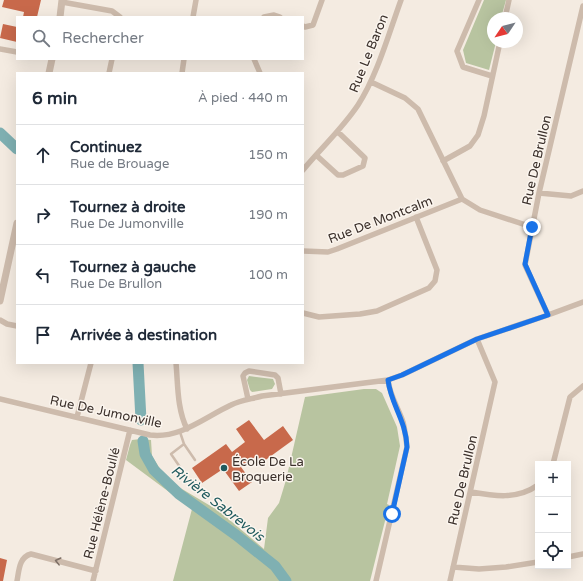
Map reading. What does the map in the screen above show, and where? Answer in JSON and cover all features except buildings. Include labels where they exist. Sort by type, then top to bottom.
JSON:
[{"type":"street","points":[[193,16],[196,0]]},
{"type":"street","points":[[304,26],[313,25],[322,0]]},
{"type":"street","name":"Rue Le Baron","points":[[304,169],[338,132],[359,104],[371,82],[401,0]]},
{"type":"street","points":[[479,0],[457,51],[462,67],[492,76]]},
{"type":"street","points":[[506,12],[509,0]]},
{"type":"street","points":[[60,16],[62,1],[112,11],[119,16]]},
{"type":"street","name":"Rue De Brullon","points":[[548,315],[525,264],[532,227],[583,6]]},
{"type":"street","points":[[267,16],[274,14],[278,16]]},
{"type":"street","points":[[443,161],[470,146],[478,135],[484,116],[499,48]]},
{"type":"street","points":[[0,49],[16,52]]},
{"type":"street","points":[[49,72],[50,60]]},
{"type":"street","points":[[108,72],[112,60]]},
{"type":"street","points":[[182,72],[184,60]]},
{"type":"street","points":[[254,60],[260,72]]},
{"type":"street","points":[[371,82],[405,98],[418,109],[462,199],[480,210],[532,227]]},
{"type":"street","points":[[316,155],[338,175],[343,175],[364,166],[365,158],[338,132]]},
{"type":"street","points":[[540,193],[571,196],[583,191]]},
{"type":"street","name":"Rue De Montcalm","points":[[304,251],[328,252],[462,199]]},
{"type":"street","points":[[304,313],[319,317],[360,314],[377,311],[429,288],[435,281],[437,270],[416,217]]},
{"type":"street","points":[[0,301],[16,228]]},
{"type":"street","name":"Rue De Jumonville","points":[[0,399],[160,436],[187,429],[233,404],[248,400],[281,394],[388,380],[402,375],[477,339],[583,302]]},
{"type":"street","points":[[0,320],[7,324],[16,326]]},
{"type":"street","name":"Rue De Brullon","points":[[450,581],[495,382],[477,339]]},
{"type":"street","points":[[77,417],[91,364]]},
{"type":"street","points":[[176,364],[182,419],[187,429]]},
{"type":"street","points":[[248,400],[243,376],[249,371],[275,375],[278,378],[281,394]]},
{"type":"street","points":[[376,581],[407,447],[406,436],[402,422],[390,394],[388,380]]},
{"type":"street","points":[[554,461],[571,394],[583,386]]},
{"type":"street","name":"Rue Hélène-Boullé","points":[[93,581],[130,430]]},
{"type":"street","points":[[471,492],[509,496],[525,492],[535,487]]},
{"type":"street","points":[[17,581],[22,559],[31,554],[96,571]]},
{"type":"street","points":[[571,556],[583,554]]},
{"type":"street","points":[[453,567],[479,569],[535,562]]},
{"type":"lane","points":[[180,431],[184,444],[195,460]]},
{"type":"lane","points":[[182,470],[171,454],[184,444]]},
{"type":"green space","points":[[484,0],[506,0],[503,12],[487,12],[487,48],[494,48],[489,70],[466,63],[463,50]]},
{"type":"green space","points":[[249,376],[273,379],[275,384],[272,389],[252,392],[247,380]]},
{"type":"green space","points":[[364,389],[376,389],[382,393],[397,427],[400,446],[387,504],[389,505],[370,581],[173,581],[192,509],[126,460],[132,440],[151,440],[152,456],[167,480],[219,511],[264,549],[268,518],[279,503],[286,480],[305,397]]},
{"type":"waterway","name":"Rivière Sabrevois","points":[[0,133],[16,148]]},
{"type":"waterway","name":"Rivière Sabrevois","points":[[138,364],[141,420]]},
{"type":"waterway","name":"Rivière Sabrevois","points":[[143,441],[145,454],[154,470],[179,494],[236,535],[275,566],[286,581]]},
{"type":"place","name":"École De La Broquerie","points":[[224,468]]},
{"type":"route","points":[[392,514],[407,447],[406,436],[402,422],[390,394],[388,380],[402,375],[477,339],[548,315],[525,264],[532,227]]}]
